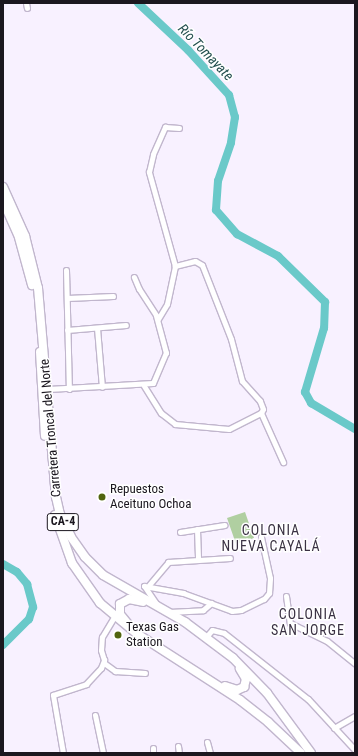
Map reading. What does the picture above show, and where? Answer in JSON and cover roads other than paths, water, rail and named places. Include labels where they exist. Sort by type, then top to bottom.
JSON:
[{"type":"main road","name":"Carretera Troncal del Norte","points":[[3,187],[24,232],[32,259],[41,312],[56,497],[63,522],[80,551],[98,571],[189,625],[233,658],[267,692],[310,753]]},
{"type":"main road","name":"Carretera Troncal del Norte","points":[[3,200],[18,234],[33,290],[46,440],[56,519],[72,563],[91,593],[114,617],[206,678],[268,722],[301,753]]},
{"type":"main road","points":[[136,633],[120,614],[120,604],[130,599],[156,606]]},
{"type":"main road","points":[[206,678],[234,690],[242,688],[246,685],[245,677],[233,658]]},
{"type":"street","points":[[158,319],[167,304],[175,266],[149,172],[153,154],[165,127],[179,128]]},
{"type":"street","points":[[175,266],[195,261],[202,265],[231,339],[242,381],[260,401],[263,409],[261,413],[283,462]]},
{"type":"street","points":[[66,270],[68,298],[69,389]]},
{"type":"street","points":[[48,389],[144,386],[153,383],[166,353],[158,319],[134,277]]},
{"type":"street","points":[[68,298],[113,296]]},
{"type":"street","points":[[68,330],[126,325]]},
{"type":"street","points":[[97,328],[102,387]]},
{"type":"street","points":[[144,386],[161,413],[175,424],[229,429],[261,413]]},
{"type":"street","points":[[180,532],[224,525]]},
{"type":"street","points":[[196,529],[198,559]]},
{"type":"street","points":[[149,585],[183,593],[237,611],[267,596],[270,578],[261,538]]},
{"type":"street","points":[[156,606],[144,586],[149,585],[168,562],[230,558]]},
{"type":"street","points":[[286,596],[290,623],[327,641],[355,664]]},
{"type":"street","points":[[167,612],[190,612],[203,610],[211,603]]},
{"type":"street","points":[[189,625],[186,617],[190,612]]},
{"type":"street","points":[[114,617],[102,637],[100,645],[104,663],[115,671],[145,673]]},
{"type":"street","points":[[206,637],[212,630],[224,633],[308,699],[355,750]]},
{"type":"street","points":[[63,753],[53,695],[86,684],[104,663]]},
{"type":"street","points":[[94,715],[103,753]]},
{"type":"street","points":[[334,728],[355,716]]},
{"type":"street","points":[[208,742],[210,753]]},
{"type":"street","points":[[178,746],[180,753]]},
{"type":"waterway","name":"Río Tomayate","points":[[138,3],[188,50],[229,95],[235,117],[231,143],[218,181],[216,210],[237,234],[278,256],[325,302],[324,328],[305,392],[311,403],[355,429]]},
{"type":"waterway","points":[[3,564],[17,572],[27,584],[33,607],[29,619],[3,645]]},
{"type":"place","name":"Repuestos Aceituno Ochoa","points":[[102,497]]},
{"type":"place","name":"Texas Gas Station","points":[[118,635]]},
{"type":"district","name":"COLONIA NUEVA CAYALÁ","points":[[271,538]]},
{"type":"district","name":"COLONIA SAN JORGE","points":[[308,622]]}]
